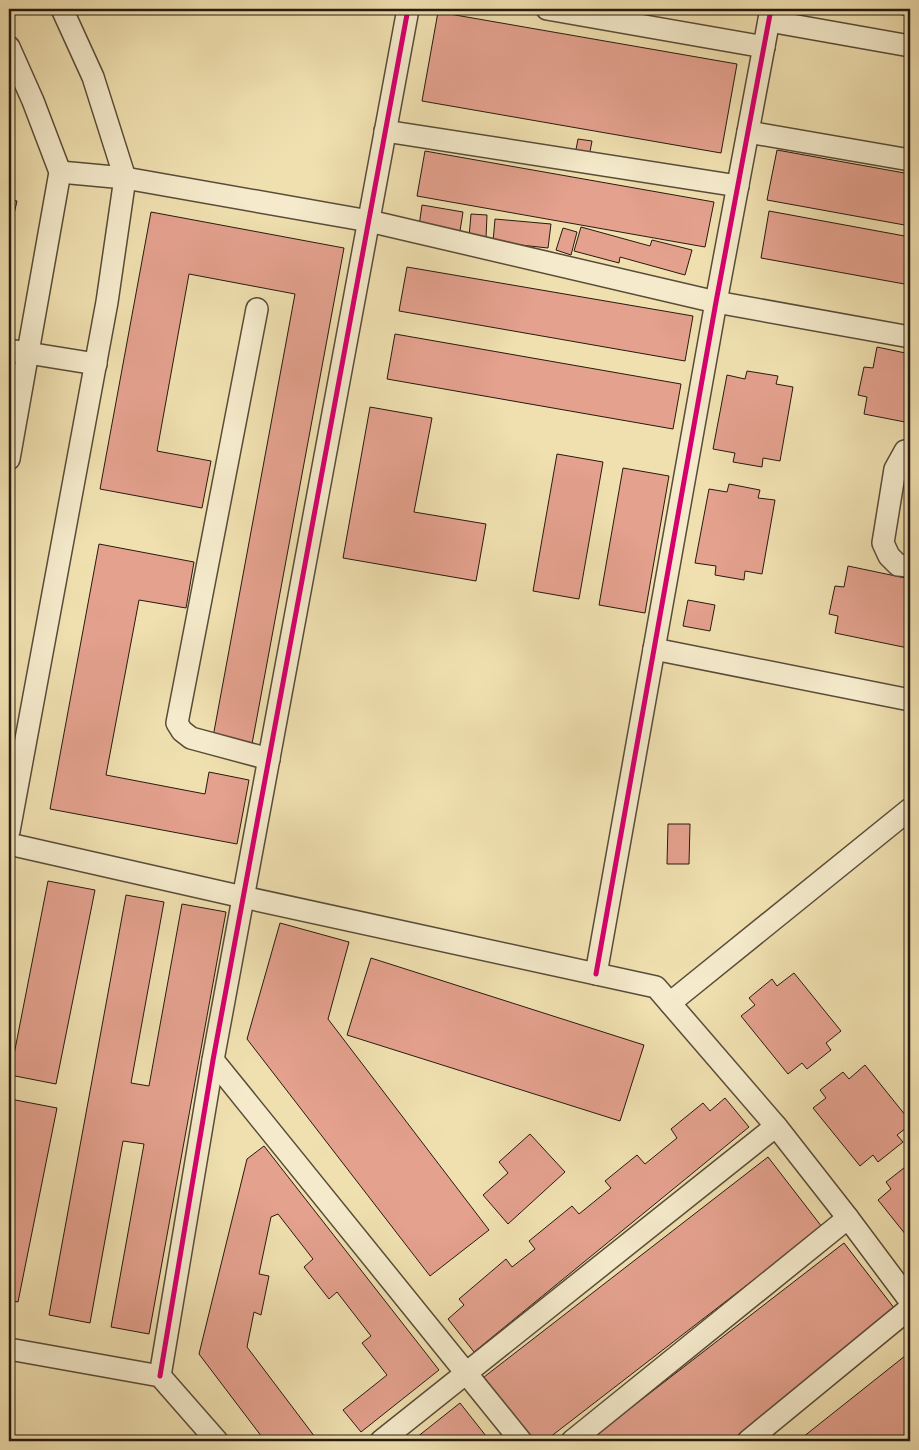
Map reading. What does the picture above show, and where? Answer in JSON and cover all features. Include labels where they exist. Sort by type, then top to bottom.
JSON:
[{"type":"street","points":[[9,831],[108,302],[125,178],[93,76],[62,9]]},
{"type":"street","points":[[160,1376],[213,1060],[408,9]]},
{"type":"street","points":[[547,9],[764,47]]},
{"type":"street","points":[[596,974],[716,302],[770,15],[910,46]]},
{"type":"street","points":[[9,47],[33,101],[60,172],[18,352],[9,460]]},
{"type":"street","points":[[385,131],[738,186]]},
{"type":"street","points":[[748,132],[910,160]]},
{"type":"street","points":[[60,172],[125,178],[369,221],[716,302],[910,337]]},
{"type":"street","points":[[257,309],[177,723],[182,731],[191,738],[269,760]]},
{"type":"street","points":[[18,352],[96,364]]},
{"type":"street","points":[[910,450],[905,451],[895,469],[884,543],[890,556],[898,565],[910,566]]},
{"type":"street","points":[[654,649],[910,700]]},
{"type":"street","points":[[670,1003],[910,809]]},
{"type":"street","points":[[9,844],[656,987],[776,1126],[910,1301]]},
{"type":"street","points":[[213,1060],[521,1441]]},
{"type":"street","points":[[381,1441],[776,1126]]},
{"type":"street","points":[[572,1441],[848,1218]]},
{"type":"street","points":[[748,1441],[910,1308]]},
{"type":"street","points":[[9,1349],[160,1376],[217,1441]]},
{"type":"building","points":[[716,9],[737,9],[736,13]]},
{"type":"building","points":[[863,9],[910,9],[910,16]]},
{"type":"building","points":[[438,12],[737,64],[721,153],[422,101]]},
{"type":"building","points":[[578,139],[592,141],[588,162],[574,160]]},
{"type":"building","points":[[777,150],[910,174],[910,226],[767,200]]},
{"type":"building","points":[[425,151],[714,202],[705,247],[417,196]]},
{"type":"building","points":[[9,199],[17,201],[9,236]]},
{"type":"building","points":[[422,205],[463,212],[460,231],[419,226]]},
{"type":"building","points":[[769,211],[910,237],[910,285],[761,258]]},
{"type":"building","points":[[151,212],[344,248],[252,744],[213,737],[295,294],[189,274],[157,451],[211,461],[202,508],[100,489]]},
{"type":"building","points":[[471,214],[487,215],[486,238],[469,237]]},
{"type":"building","points":[[495,219],[551,224],[548,248],[493,242]]},
{"type":"building","points":[[581,227],[650,246],[652,240],[692,250],[685,275],[620,257],[619,263],[574,251]]},
{"type":"building","points":[[563,228],[577,232],[571,255],[556,250]]},
{"type":"building","points":[[407,267],[693,316],[685,361],[399,311]]},
{"type":"building","points":[[395,334],[681,384],[673,429],[387,379]]},
{"type":"building","points":[[877,347],[910,354],[910,423],[864,414],[867,397],[858,395],[864,367],[873,368]]},
{"type":"building","points":[[747,371],[778,376],[776,384],[793,387],[780,461],[763,458],[762,467],[733,462],[735,453],[713,449],[727,375],[745,379]]},
{"type":"building","points":[[370,407],[432,418],[414,512],[486,524],[476,581],[343,558]]},
{"type":"building","points":[[557,454],[603,462],[579,599],[533,591]]},
{"type":"building","points":[[623,468],[669,476],[645,613],[599,605]]},
{"type":"building","points":[[729,484],[760,490],[758,498],[775,500],[762,574],[745,571],[744,580],[715,575],[716,566],[695,563],[709,489],[727,492]]},
{"type":"building","points":[[99,544],[194,562],[186,608],[139,600],[106,775],[205,794],[209,772],[249,780],[237,844],[50,809]]},
{"type":"building","points":[[848,566],[910,579],[910,637],[908,648],[835,633],[838,616],[829,614],[835,586],[844,587]]},
{"type":"building","points":[[688,600],[715,605],[710,631],[683,626]]},
{"type":"building","points":[[668,824],[690,824],[689,864],[667,864]]},
{"type":"building","points":[[48,881],[95,890],[56,1084],[10,1075]]},
{"type":"building","points":[[126,895],[164,902],[131,1083],[149,1086],[182,904],[226,912],[149,1334],[111,1327],[144,1144],[123,1141],[90,1323],[49,1315]]},
{"type":"building","points":[[280,923],[349,942],[328,1019],[489,1230],[430,1276],[247,1039]]},
{"type":"building","points":[[371,958],[644,1045],[620,1121],[347,1035]]},
{"type":"building","points":[[794,973],[841,1031],[826,1043],[831,1050],[807,1069],[802,1063],[788,1074],[741,1016],[755,1005],[749,998],[772,979],[777,986]]},
{"type":"building","points":[[865,1065],[910,1121],[910,1125],[897,1135],[903,1142],[878,1162],[873,1155],[860,1166],[813,1108],[826,1098],[820,1090],[843,1072],[849,1079]]},
{"type":"building","points":[[725,1098],[749,1127],[474,1352],[448,1319],[464,1305],[459,1299],[506,1259],[512,1267],[535,1249],[529,1241],[572,1206],[579,1214],[611,1188],[605,1181],[637,1155],[645,1164],[677,1138],[671,1129],[703,1103],[710,1111]]},
{"type":"building","points":[[10,1099],[57,1108],[18,1302],[9,1300]]},
{"type":"building","points":[[530,1134],[565,1172],[508,1224],[483,1195],[508,1173],[499,1162]]},
{"type":"building","points":[[264,1146],[439,1370],[361,1432],[343,1410],[387,1375],[362,1343],[371,1336],[337,1292],[329,1299],[304,1267],[313,1259],[278,1214],[271,1217],[259,1274],[269,1276],[261,1315],[254,1312],[247,1347],[318,1441],[265,1441],[199,1354],[247,1159]]},
{"type":"building","points":[[768,1157],[822,1227],[545,1441],[533,1441],[484,1377]]},
{"type":"building","points":[[909,1164],[910,1240],[878,1200],[891,1189],[886,1182]]},
{"type":"building","points":[[844,1243],[898,1313],[733,1441],[588,1441]]},
{"type":"building","points":[[910,1352],[910,1441],[798,1441]]},
{"type":"building","points":[[460,1403],[490,1441],[412,1441]]},
{"type":"cycle path","points":[[160,1376],[213,1060],[408,9]]},
{"type":"cycle path","points":[[596,974],[716,302],[771,9]]}]
